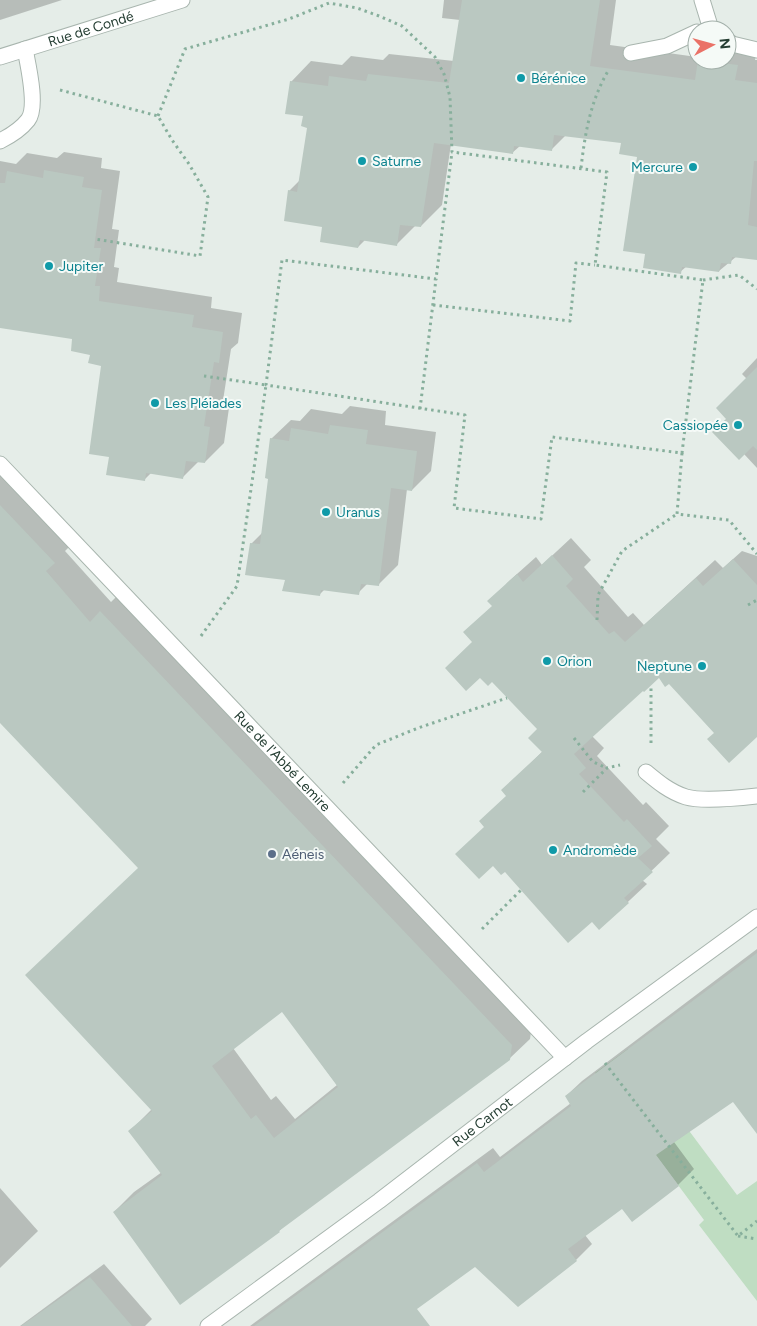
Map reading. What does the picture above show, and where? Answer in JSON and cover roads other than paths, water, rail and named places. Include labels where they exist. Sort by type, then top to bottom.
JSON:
[{"type":"street","name":"Rue de Condé","points":[[0,57],[182,0]]},
{"type":"street","points":[[702,0],[705,20]]},
{"type":"street","points":[[631,54],[666,46],[687,38]]},
{"type":"street","points":[[737,45],[757,50]]},
{"type":"street","points":[[0,142],[14,134],[30,118],[33,94],[25,49]]},
{"type":"street","name":"Rue de l'Abbé Lemire","points":[[0,464],[565,1058]]},
{"type":"street","points":[[646,772],[664,786],[687,798],[729,800],[757,796]]},
{"type":"street","name":"Rue Carnot","points":[[208,1326],[378,1201],[587,1041],[757,917]]},
{"type":"place","name":"Bérénice","points":[[521,78]]},
{"type":"place","name":"Saturne","points":[[362,161]]},
{"type":"place","name":"Mercure","points":[[693,167]]},
{"type":"place","name":"Jupiter","points":[[49,266]]},
{"type":"place","name":"Les Pléiades","points":[[155,403]]},
{"type":"place","name":"Cassiopée","points":[[738,425]]},
{"type":"place","name":"Uranus","points":[[326,512]]},
{"type":"place","name":"Orion","points":[[547,661]]},
{"type":"place","name":"Neptune","points":[[702,666]]},
{"type":"place","name":"Andromède","points":[[553,850]]},
{"type":"place","name":"Aéneis","points":[[272,854]]}]
